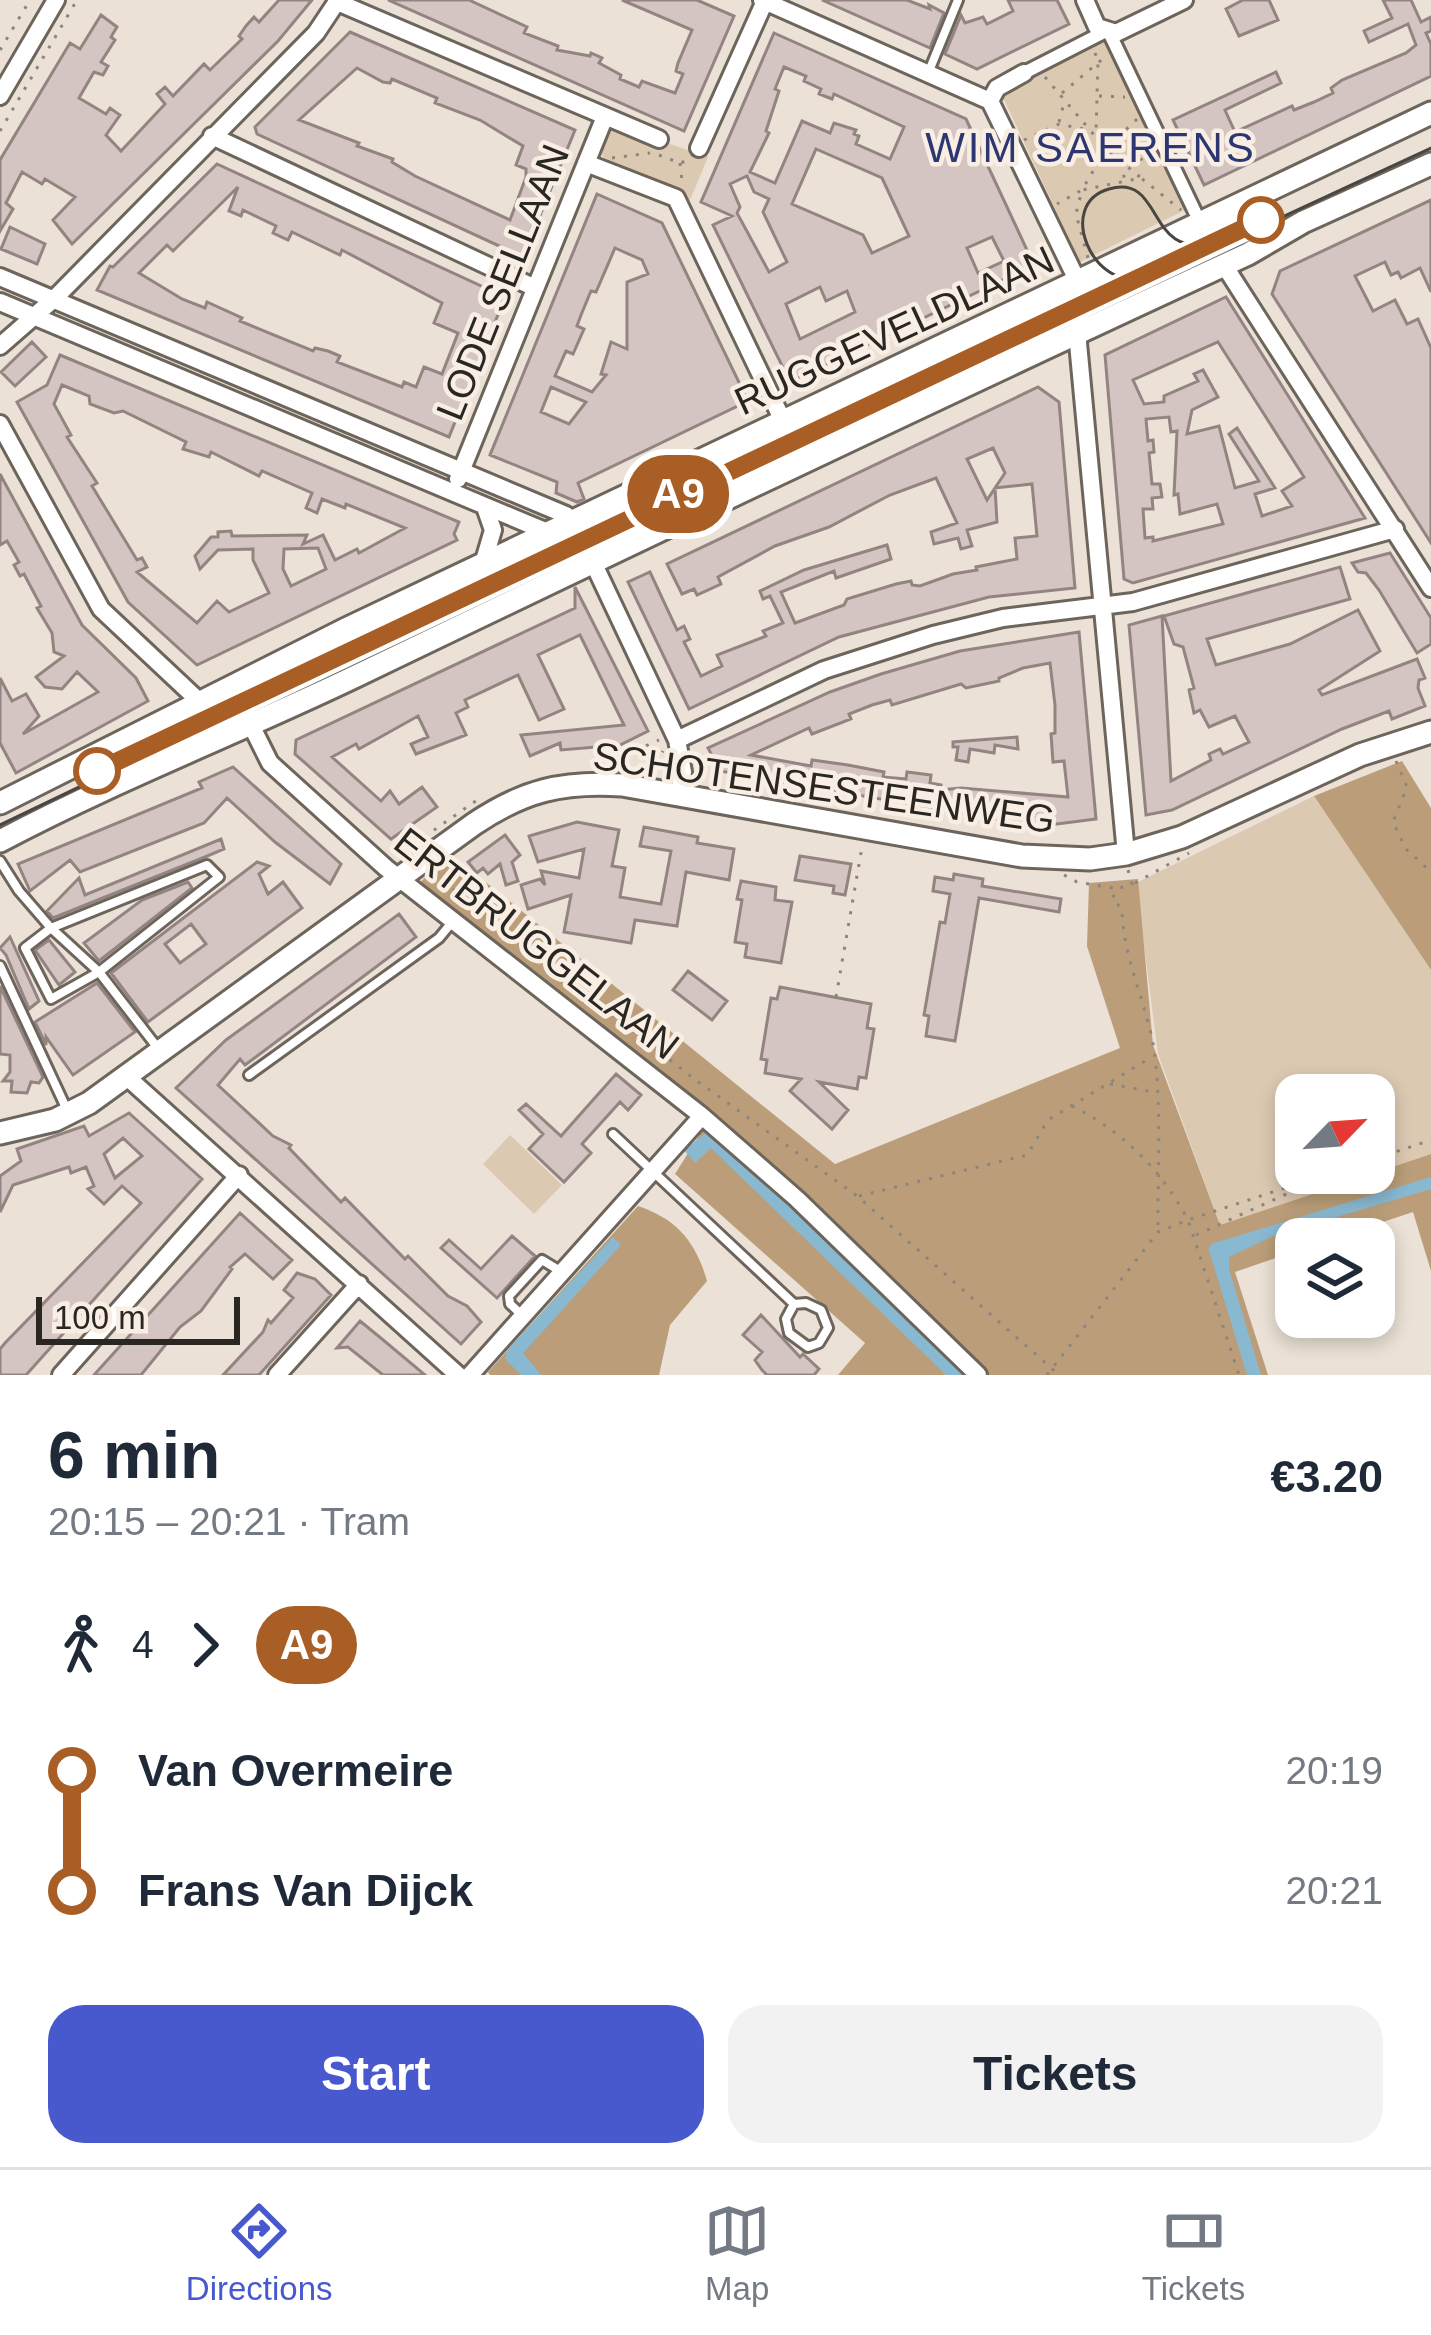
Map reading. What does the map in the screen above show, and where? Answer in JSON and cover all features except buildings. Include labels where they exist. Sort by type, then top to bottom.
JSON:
[{"type":"street","points":[[0,96],[56,0]]},
{"type":"street","points":[[1085,0],[1117,50],[1197,216]]},
{"type":"street","points":[[991,100],[997,88],[1102,29],[1116,33],[1184,0]]},
{"type":"street","points":[[0,346],[55,298],[316,33],[338,1],[659,139]]},
{"type":"street","points":[[699,148],[764,1],[991,100],[1079,284],[1078,333],[1126,860]]},
{"type":"street","name":"RUGGEVELDLAAN","points":[[1,800],[547,533],[578,530],[783,421],[1079,284],[1197,216],[1431,113]]},
{"type":"street","name":"LODE SELLAAN","points":[[452,492],[533,287],[592,165],[604,119]]},
{"type":"street","points":[[212,136],[533,287]]},
{"type":"street","name":"RUGGEVELDLAAN","points":[[0,841],[1431,164]]},
{"type":"street","points":[[592,165],[676,199],[783,421]]},
{"type":"street","points":[[1224,265],[1431,588]]},
{"type":"street","points":[[0,277],[462,471],[578,530],[671,736],[683,772],[679,794]]},
{"type":"street","points":[[0,302],[547,533]]},
{"type":"street","points":[[249,408],[259,384]]},
{"type":"street","points":[[0,424],[101,609],[199,700]]},
{"type":"street","points":[[483,564],[493,530],[485,507]]},
{"type":"street","points":[[671,736],[846,663],[978,624],[1133,602],[1395,529]]},
{"type":"street","name":"ERTBRUGGELAAN","points":[[251,725],[270,763],[398,878],[702,1116],[797,1199],[978,1375]]},
{"type":"street","name":"SCHOTENSESTEENWEG","points":[[0,1133],[68,1113],[127,1077],[507,802],[546,788],[590,783],[679,794],[1022,856],[1126,860],[1360,755],[1431,732]]},
{"type":"street","points":[[127,1077],[458,1375]]},
{"type":"street","points":[[470,1375],[702,1116]]},
{"type":"street","points":[[62,1375],[239,1175]]},
{"type":"street","points":[[278,1375],[358,1284]]},
{"type":"lane","points":[[927,74],[958,0]]},
{"type":"lane","points":[[0,861],[19,891],[99,972],[160,1052]]},
{"type":"lane","points":[[207,865],[219,877],[99,972],[51,999],[26,948],[51,928],[207,865]]},
{"type":"lane","points":[[249,1076],[439,938],[453,921]]},
{"type":"lane","points":[[0,966],[68,1113]]},
{"type":"lane","points":[[613,1134],[794,1304],[812,1304],[825,1316],[828,1328],[820,1342],[808,1347],[789,1333],[786,1319],[794,1304]]},
{"type":"path","points":[[0,50],[30,0]]},
{"type":"path","points":[[0,131],[77,0]]},
{"type":"path","points":[[1059,124],[1062,97],[1098,61],[1117,50]]},
{"type":"path","points":[[1096,136],[1098,61]]},
{"type":"path","points":[[1030,70],[1062,97],[1106,149],[1180,210],[1197,216]]},
{"type":"path","points":[[1090,263],[1076,214],[1082,190],[1106,149],[1144,104],[1097,95]]},
{"type":"path","points":[[1013,146],[1059,124],[1090,130]]},
{"type":"path","points":[[592,165],[601,159],[641,153],[680,163],[694,158],[699,148]]},
{"type":"path","points":[[1127,166],[1166,148]]},
{"type":"path","points":[[1121,161],[1125,181]]},
{"type":"path","points":[[1043,211],[1082,190],[1141,178]]},
{"type":"path","points":[[1068,189],[1072,197]]},
{"type":"path","points":[[611,769],[597,767],[671,736]]},
{"type":"path","points":[[647,780],[671,736]]},
{"type":"path","points":[[1389,746],[1407,787],[1394,822],[1406,850],[1431,872]]},
{"type":"path","points":[[410,848],[492,792]]},
{"type":"path","points":[[836,997],[865,827]]},
{"type":"path","points":[[1057,871],[1077,882],[1120,888],[1195,848]]},
{"type":"path","points":[[1126,860],[1132,884]]},
{"type":"path","points":[[433,873],[693,1078],[857,1196],[1060,1375]]},
{"type":"path","points":[[1120,888],[1112,898],[1122,909],[1153,1057],[1158,1232]]},
{"type":"path","points":[[857,1196],[1027,1155],[1048,1120],[1153,1057]]},
{"type":"path","points":[[1109,1084],[1156,1092]]},
{"type":"path","points":[[1071,1106],[1106,1123],[1167,1180],[1189,1220],[1239,1375]]},
{"type":"path","points":[[1395,1152],[1431,1140]]},
{"type":"path","points":[[1047,1375],[1158,1232],[1275,1192]]},
{"type":"path","points":[[1194,1236],[1284,1194]]},
{"type":"shaded area","points":[[1107,39],[1189,208],[1080,262],[1000,91]]},
{"type":"shaded area","points":[[612,124],[708,157],[690,200],[603,157],[601,149]]},
{"type":"shaded area","points":[[1402,761],[1431,808],[1431,970],[1314,796]]},
{"type":"shaded area","points":[[1314,796],[1431,970],[1431,1154],[1395,1166],[1395,1074],[1275,1074],[1275,1194],[1312,1194],[1220,1225],[1158,1054],[1136,883]]},
{"type":"shaded area","points":[[451,854],[835,1164],[1120,1048],[1087,946],[1089,883],[1138,879],[1153,1045],[1220,1225],[1312,1194],[1395,1194],[1395,1166],[1431,1154],[1431,1271],[1413,1212],[1395,1218],[1275,1218],[1275,1258],[1235,1272],[1268,1375],[838,1375],[865,1343],[675,1174],[710,1118],[417,885]]},
{"type":"shaded area","points":[[510,1135],[562,1185],[534,1214],[483,1164]]},
{"type":"shaded area","points":[[638,1206],[683,1234],[707,1281],[670,1325],[659,1375],[490,1375],[488,1372]]},
{"type":"water","points":[[709,1130],[969,1375],[946,1375],[711,1148],[695,1163],[684,1150]]},
{"type":"water","points":[[1431,1177],[1431,1189],[1334,1218],[1296,1218],[1375,1194],[1395,1194],[1395,1188]]},
{"type":"water","points":[[1275,1225],[1275,1235],[1229,1257],[1261,1375],[1247,1375],[1211,1244]]},
{"type":"water","points":[[613,1237],[621,1245],[523,1353],[541,1375],[521,1375],[505,1359],[508,1349]]},
{"type":"tram line","points":[[0,825],[814,434],[1431,148]]},
{"type":"tram line","points":[[1144,278],[1126,279],[1109,272],[1087,244],[1085,211],[1093,198],[1109,189],[1127,187],[1139,193],[1176,239],[1192,245],[1214,242]]},
{"type":"tram line","name":"A9","points":[[97,771],[1261,220]]},
{"type":"district","name":"WIM SAERENS","points":[[1091,147]]}]
